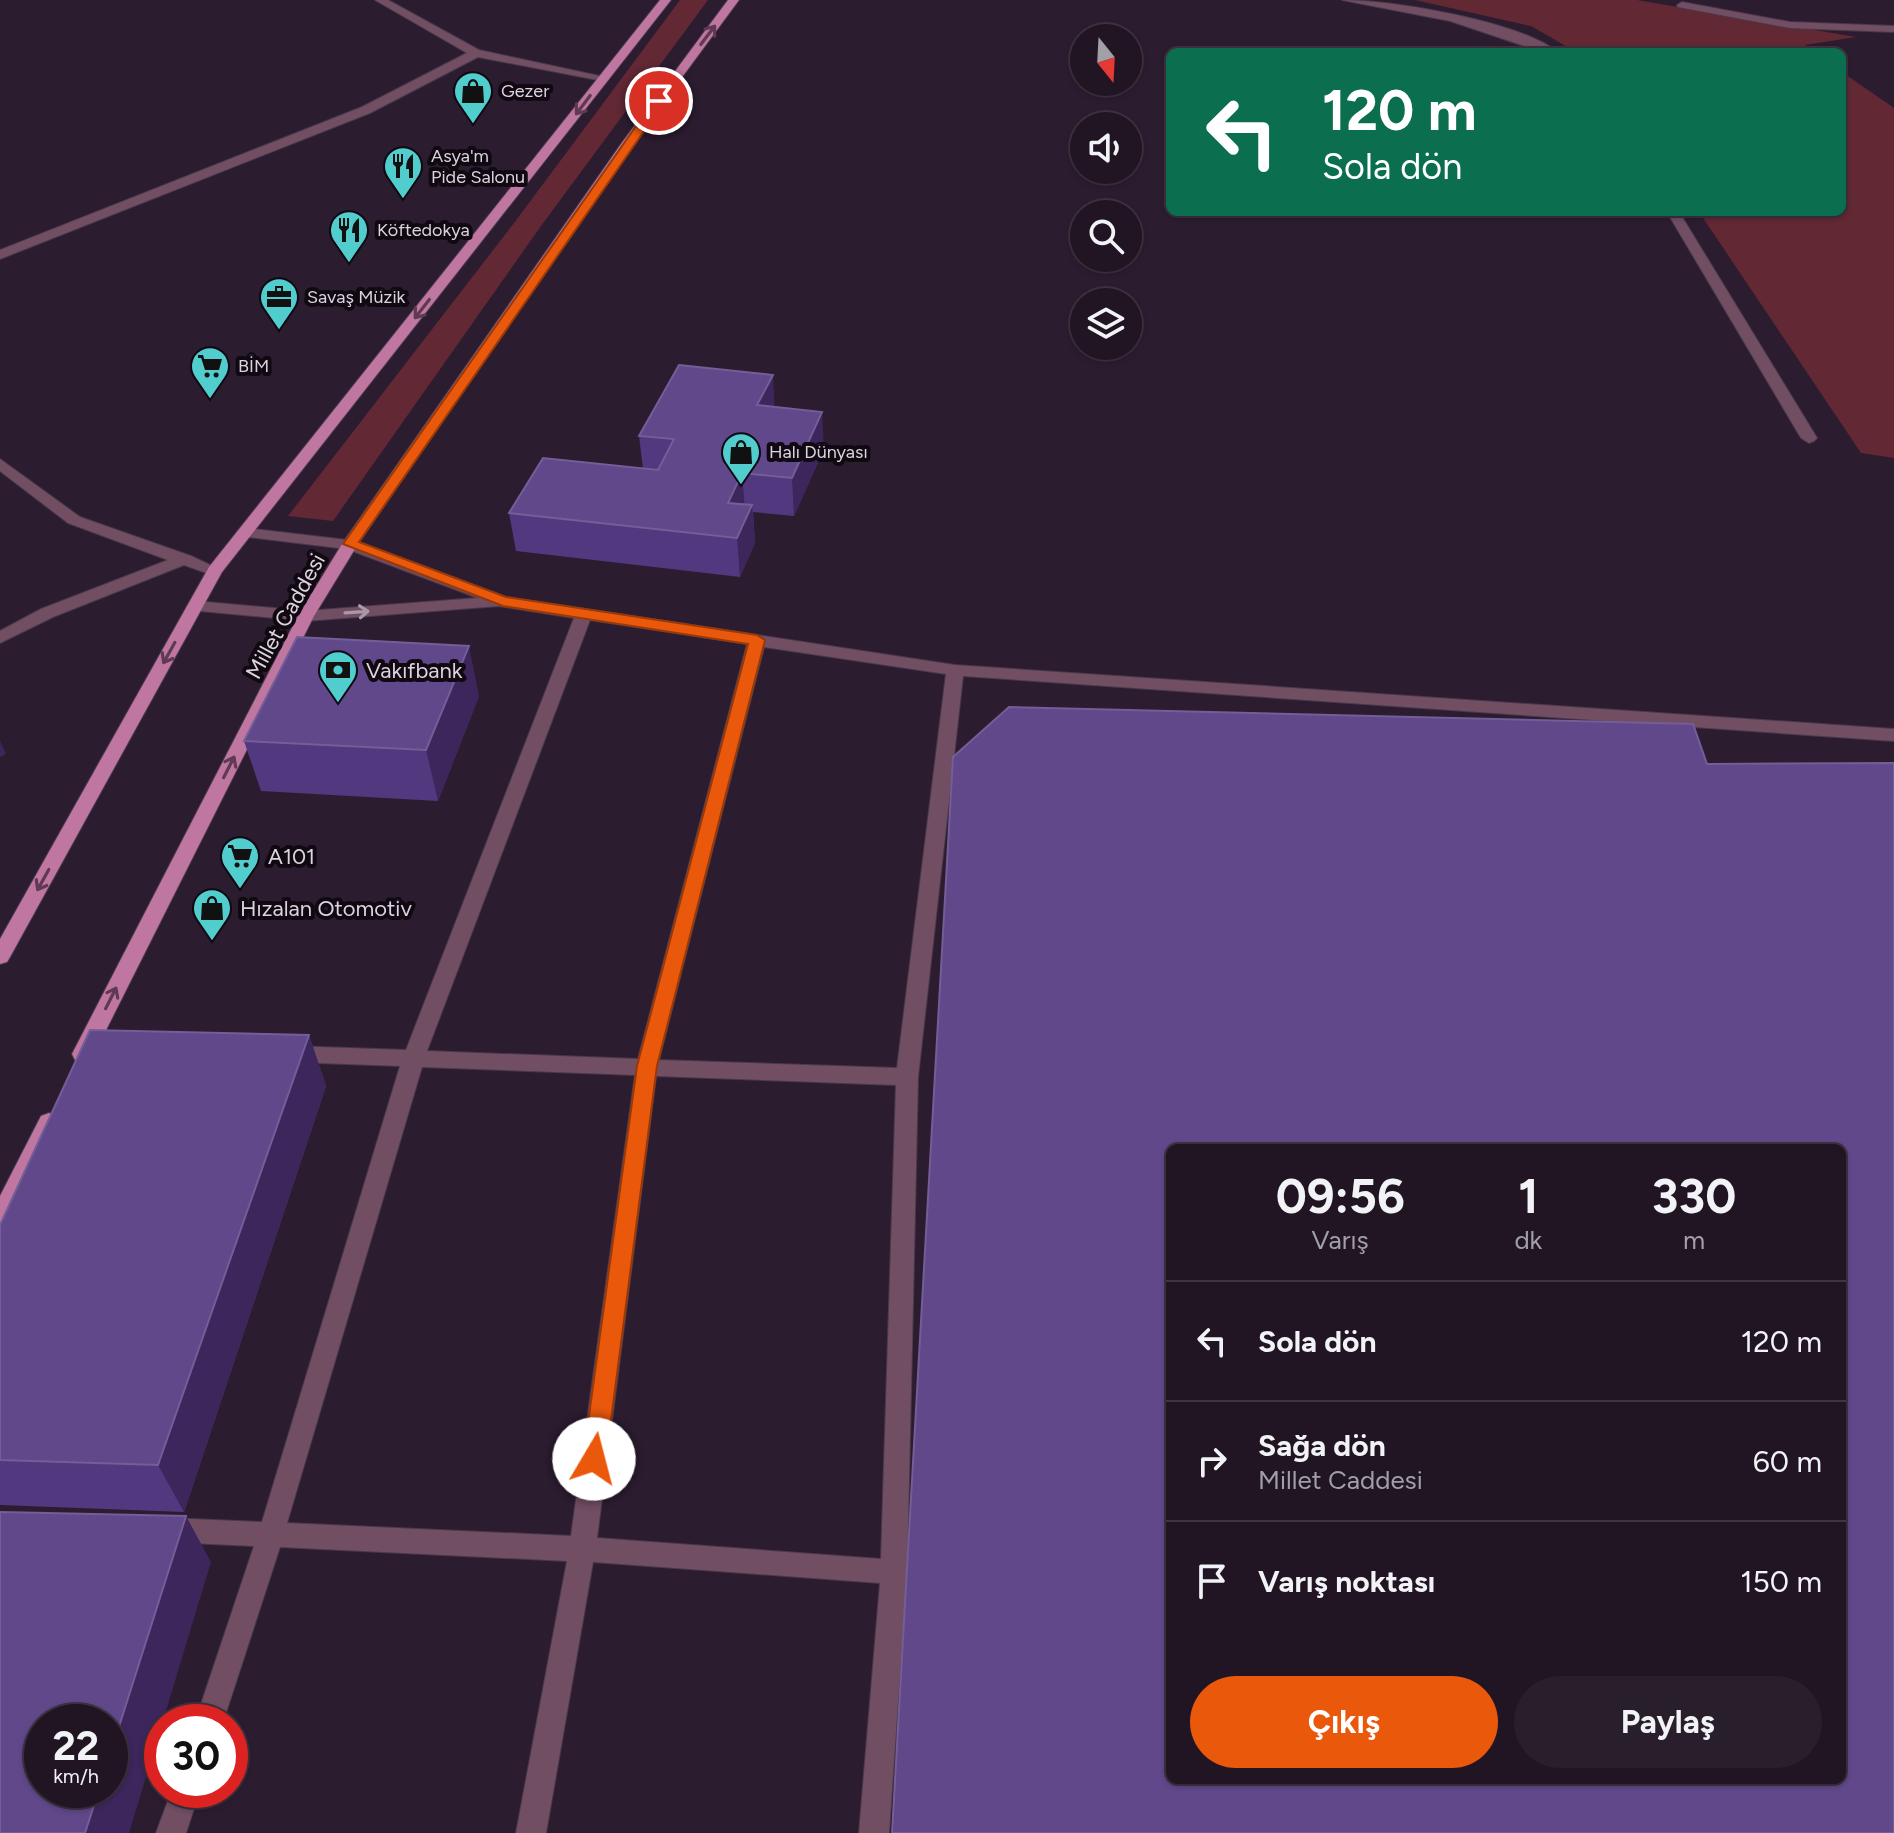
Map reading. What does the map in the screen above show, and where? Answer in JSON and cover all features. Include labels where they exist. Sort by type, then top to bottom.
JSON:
[{"type":"main road","points":[[0,957],[215,571],[666,0]]},
{"type":"main road","name":"Millet Caddesi","points":[[72,1076],[306,616],[350,544],[625,147],[734,0]]},
{"type":"main road","points":[[0,1218],[57,1105]]},
{"type":"street","points":[[380,0],[476,53],[603,78]]},
{"type":"street","points":[[1347,0],[1403,6],[1510,32],[1544,48]]},
{"type":"street","points":[[1687,0],[1682,5],[1790,25],[1894,29]]},
{"type":"street","points":[[0,255],[366,110],[476,53]]},
{"type":"street","points":[[1675,216],[1809,438]]},
{"type":"street","points":[[0,464],[74,520],[215,571]]},
{"type":"street","points":[[245,533],[350,544],[503,602],[955,670],[1894,735]]},
{"type":"street","points":[[0,638],[47,613],[185,559]]},
{"type":"street","points":[[195,606],[306,616],[503,602]]},
{"type":"street","points":[[215,1704],[271,1534],[414,1057],[584,614]]},
{"type":"street","points":[[531,1833],[582,1549],[647,1066],[757,640]]},
{"type":"street","points":[[874,1833],[894,1572],[907,1077],[955,670]]},
{"type":"street","points":[[86,1048],[117,1049]]},
{"type":"street","points":[[274,1053],[907,1077]]},
{"type":"street","points":[[144,1529],[582,1549],[894,1572]]},
{"type":"street","points":[[171,1833],[180,1808]]},
{"type":"shaded area","points":[[680,0],[708,0],[541,226],[333,521],[288,516],[514,223]]},
{"type":"shaded area","points":[[1415,0],[1637,0],[1856,37],[1805,45],[1809,48],[1569,48],[1531,26]]},
{"type":"shaded area","points":[[1846,75],[1894,108],[1894,458],[1861,453],[1702,216],[1846,216]]},
{"type":"building","points":[[679,365],[773,375],[757,405],[822,412],[792,478],[742,473],[728,503],[752,505],[737,538],[509,513],[543,458],[658,470],[674,439],[639,436]]},
{"type":"building","points":[[297,637],[469,646],[426,750],[244,741]]},
{"type":"building","points":[[1009,707],[1693,724],[1707,764],[1894,763],[1894,1833],[892,1833],[953,757]]},
{"type":"building","points":[[90,1030],[309,1035],[158,1465],[0,1460],[0,1225]]},
{"type":"building","points":[[0,1512],[186,1516],[126,1704],[24,1704],[24,1808],[93,1808],[85,1833],[0,1833]]},
{"type":"place","name":"Gezer","points":[[473,125]]},
{"type":"place","name":"Asya'm Pide Salonu","points":[[403,200]]},
{"type":"place","name":"Köftedokya","points":[[349,264]]},
{"type":"place","name":"Savaş Müzik","points":[[279,331]]},
{"type":"place","name":"BİM","points":[[210,400]]},
{"type":"place","name":"Halı Dünyası","points":[[741,486]]},
{"type":"place","name":"Vakıfbank","points":[[338,704]]},
{"type":"place","name":"A101","points":[[240,890]]},
{"type":"place","name":"Hızalan Otomotiv","points":[[212,942]]},
{"type":"route","points":[[594,1459],[647,1066],[757,640],[503,602],[350,544],[659,101]]}]
